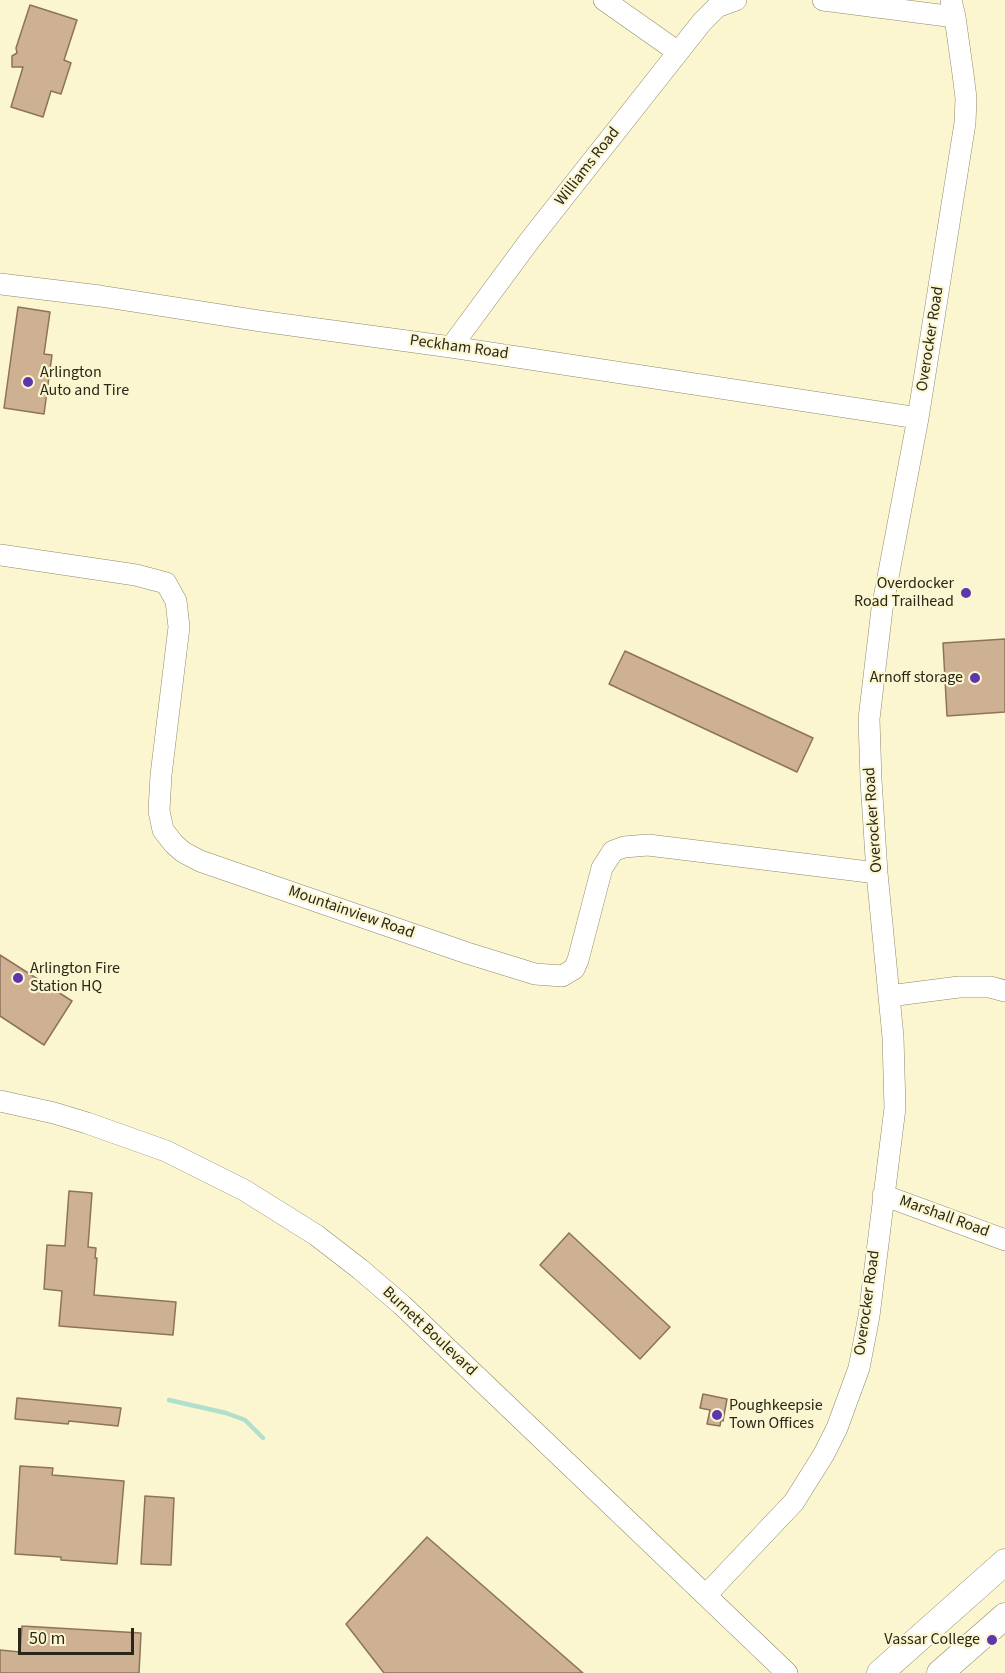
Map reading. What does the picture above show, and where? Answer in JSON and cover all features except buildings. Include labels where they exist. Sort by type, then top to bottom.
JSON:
[{"type":"main road","points":[[880,1673],[1005,1562]]},
{"type":"main road","points":[[939,1673],[1005,1616]]},
{"type":"street","points":[[604,0],[678,52]]},
{"type":"street","name":"Williams Road","points":[[451,347],[530,240],[702,22],[717,7],[736,0]]},
{"type":"street","points":[[823,0],[953,9]]},
{"type":"street","name":"Overocker Road","points":[[706,1595],[794,1502],[824,1454],[837,1428],[859,1368],[869,1316],[895,1108],[893,1037],[877,873],[869,719],[882,609],[918,418],[965,123],[966,98],[953,9]]},
{"type":"street","name":"Peckham Road","points":[[0,284],[100,296],[451,347],[918,418]]},
{"type":"street","name":"Mountainview Road","points":[[0,555],[136,574],[165,583],[176,601],[179,627],[161,775],[159,811],[163,830],[183,852],[200,861],[467,953],[535,974],[562,976],[574,969],[578,960],[602,868],[614,851],[624,847],[648,845],[877,873]]},
{"type":"street","points":[[889,996],[959,987],[990,987],[1005,990]]},
{"type":"street","name":"Burnett Boulevard","points":[[0,1101],[87,1123],[166,1151],[244,1190],[316,1235],[402,1305],[787,1673]]},
{"type":"street","name":"Marshall Road","points":[[883,1195],[1005,1240]]},
{"type":"waterway","points":[[169,1400],[226,1413],[245,1420],[263,1438]]},
{"type":"place","name":"Arlington Auto and Tire","points":[[28,382]]},
{"type":"place","name":"Overdocker Road Trailhead","points":[[966,593]]},
{"type":"place","name":"Arnoff storage","points":[[975,678]]},
{"type":"place","name":"Arlington Fire Station HQ","points":[[18,978]]},
{"type":"place","name":"Poughkeepsie Town Offices","points":[[717,1415]]},
{"type":"place","name":"Vassar College","points":[[992,1640]]}]
